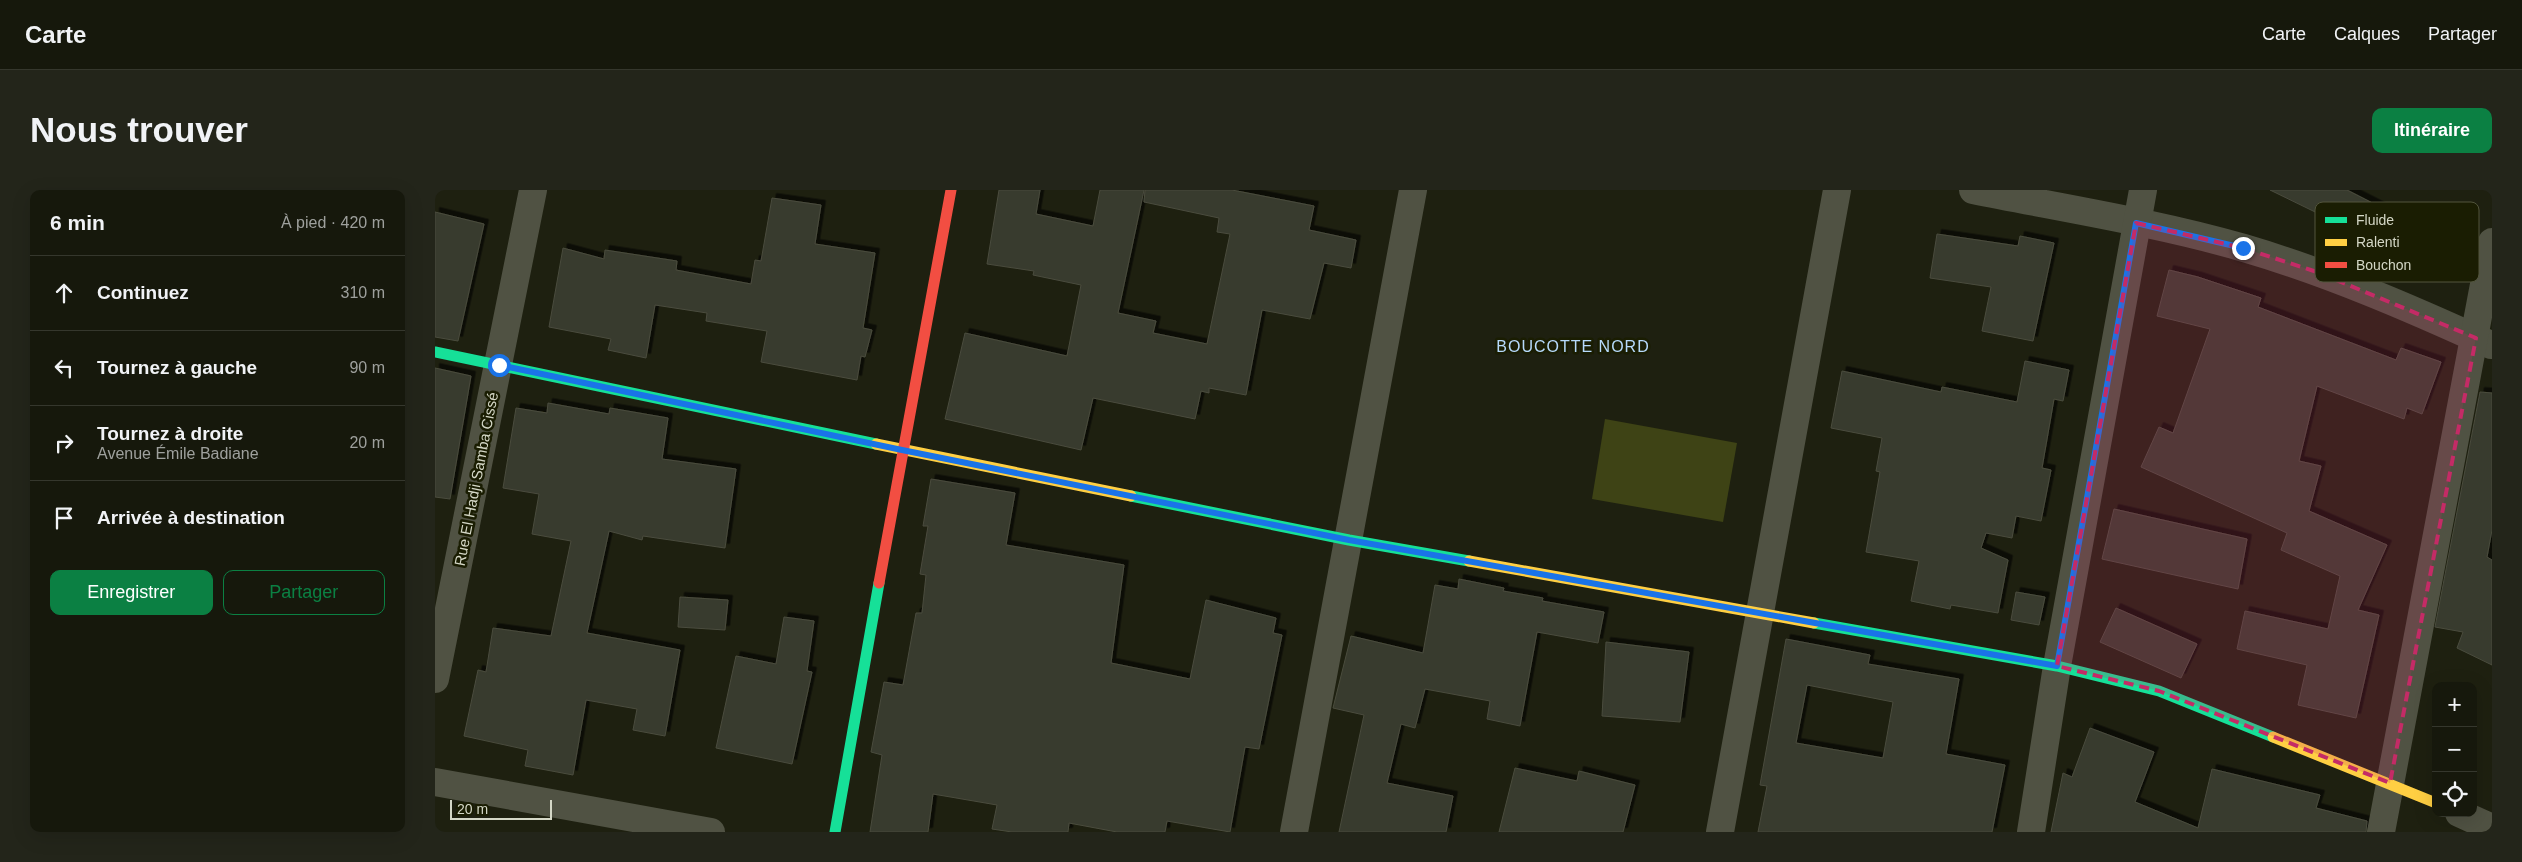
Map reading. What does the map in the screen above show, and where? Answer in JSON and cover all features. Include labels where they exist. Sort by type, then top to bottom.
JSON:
[{"type":"street","name":"Rue El Hadji Samba Cissé","points":[[435,679],[533,190]]},
{"type":"street","points":[[835,832],[902,450],[951,190]]},
{"type":"street","points":[[1294,832],[1413,190]]},
{"type":"street","points":[[1720,832],[1837,190]]},
{"type":"street","points":[[1973,190],[2136,223],[2243,248],[2315,271]]},
{"type":"street","points":[[2031,832],[2057,666],[2143,190]]},
{"type":"street","points":[[2381,832],[2484,342],[2492,242]]},
{"type":"street","points":[[2344,282],[2377,294],[2484,342]]},
{"type":"street","points":[[435,352],[902,450],[1349,540],[2057,666],[2159,691],[2432,801]]},
{"type":"street","points":[[435,782],[711,832]]},
{"type":"street","points":[[2468,817],[2492,828]]},
{"type":"highlighted area","points":[[2136,223],[2243,248],[2317,272],[2476,338],[2390,783],[2159,691],[2057,666]]},
{"type":"green space","points":[[1605,419],[1737,443],[1723,522],[1592,499]]},
{"type":"building","points":[[999,190],[1040,190],[1036,214],[1093,226],[1100,190],[1144,190],[1118,313],[1156,321],[1153,333],[1207,344],[1230,234],[1217,232],[1219,218],[1144,202],[1145,190],[1232,190],[1314,206],[1309,230],[1356,240],[1351,268],[1324,263],[1310,319],[1262,310],[1246,395],[1209,388],[1209,393],[1201,391],[1195,419],[1093,398],[1081,450],[945,419],[965,333],[1067,356],[1081,285],[1033,275],[1034,271],[987,264]]},
{"type":"building","points":[[2270,190],[2347,190],[2371,202],[2315,202],[2315,212]]},
{"type":"building","points":[[772,198],[821,205],[815,244],[875,253],[863,328],[872,330],[865,357],[861,356],[857,380],[761,362],[767,331],[706,321],[707,313],[655,305],[646,358],[608,350],[611,339],[549,327],[563,248],[604,259],[605,250],[677,261],[676,270],[751,284],[755,260],[761,261]]},
{"type":"building","points":[[435,212],[484,224],[458,341],[435,337]]},
{"type":"building","points":[[1937,234],[2018,246],[2020,236],[2054,243],[2033,341],[1982,331],[1991,287],[1930,278]]},
{"type":"building","points":[[2169,270],[2198,277],[2261,298],[2258,307],[2396,360],[2401,348],[2441,362],[2422,414],[2407,408],[2404,419],[2317,386],[2299,461],[2321,466],[2309,511],[2387,545],[2358,610],[2379,615],[2356,718],[2298,705],[2307,665],[2237,649],[2245,611],[2328,629],[2340,576],[2281,550],[2287,533],[2141,467],[2159,427],[2173,433],[2210,329],[2157,316]]},
{"type":"building","points":[[2025,361],[2069,370],[2063,401],[2054,399],[2042,468],[2051,470],[2041,521],[2016,516],[2012,538],[1986,533],[1981,548],[2008,560],[1998,613],[1951,605],[1950,609],[1911,601],[1919,561],[1866,552],[1880,472],[1876,471],[1882,438],[1831,428],[1842,371],[1941,392],[1942,387],[2017,402]]},
{"type":"building","points":[[435,368],[471,376],[450,499],[435,497]]},
{"type":"building","points":[[2480,392],[2492,393],[2492,530],[2487,557],[2492,560],[2492,665],[2457,648],[2463,632],[2435,627]]},
{"type":"building","points":[[548,403],[609,414],[610,408],[668,418],[662,459],[736,469],[725,548],[643,536],[642,540],[609,531],[587,633],[680,650],[665,736],[633,730],[637,709],[586,700],[573,775],[525,766],[528,750],[464,736],[478,670],[486,672],[493,628],[551,636],[571,541],[532,534],[539,494],[503,488],[516,408],[547,413]]},
{"type":"building","points":[[931,479],[1015,493],[1006,545],[1124,565],[1111,663],[1190,679],[1206,600],[1276,618],[1273,633],[1282,635],[1259,749],[1245,747],[1230,832],[1167,821],[1165,832],[1117,832],[1069,823],[1068,832],[1012,832],[992,829],[997,805],[933,794],[928,832],[870,832],[882,755],[871,752],[884,682],[903,685],[916,613],[922,613],[926,575],[920,574],[928,526],[923,526]]},
{"type":"building","points":[[2114,509],[2247,539],[2238,589],[2102,559]]},
{"type":"building","points":[[1459,579],[1504,588],[1503,591],[1543,598],[1542,601],[1604,612],[1598,643],[1537,632],[1520,726],[1487,719],[1490,701],[1425,689],[1415,728],[1401,724],[1387,783],[1453,796],[1446,832],[1339,832],[1364,715],[1333,708],[1351,636],[1423,653],[1435,585],[1458,589]]},
{"type":"building","points":[[2016,592],[2045,597],[2039,625],[2011,620]]},
{"type":"building","points":[[680,597],[728,600],[725,630],[678,627]]},
{"type":"building","points":[[2116,608],[2197,644],[2181,678],[2100,642]]},
{"type":"building","points":[[784,617],[814,621],[807,671],[812,672],[792,764],[716,748],[736,656],[776,664]]},
{"type":"building","points":[[1786,639],[1870,655],[1868,664],[1959,679],[1946,754],[2005,765],[1992,832],[1758,832],[1767,786],[1760,785]],"holes":[[[1807,685],[1893,702],[1883,758],[1796,743]]]},
{"type":"building","points":[[1606,642],[1689,652],[1680,722],[1602,716]]},
{"type":"building","points":[[2090,728],[2154,752],[2135,802],[2198,828],[2212,769],[2320,795],[2316,808],[2367,821],[2366,832],[2051,832],[2063,773],[2072,777]]},
{"type":"building","points":[[1515,768],[1577,781],[1579,771],[1635,785],[1623,832],[1499,832]]},
{"type":"traffic: fast","points":[[435,352],[876,444]]},
{"type":"traffic: fast","points":[[1131,496],[1349,540],[1469,561]]},
{"type":"traffic: fast","points":[[835,832],[879,583]]},
{"type":"traffic: fast","points":[[1814,623],[2057,666],[2159,691],[2273,737]]},
{"type":"traffic: slow","points":[[876,444],[1131,496]]},
{"type":"traffic: slow","points":[[1469,561],[1814,623]]},
{"type":"traffic: slow","points":[[2273,737],[2432,801]]},
{"type":"traffic: jam","points":[[879,583],[951,190]]},
{"type":"district","name":"BOUCOTTE NORD","points":[[1573,346]]},
{"type":"route","points":[[499,365],[902,450],[1349,540],[2057,666],[2136,223],[2243,248]]}]
